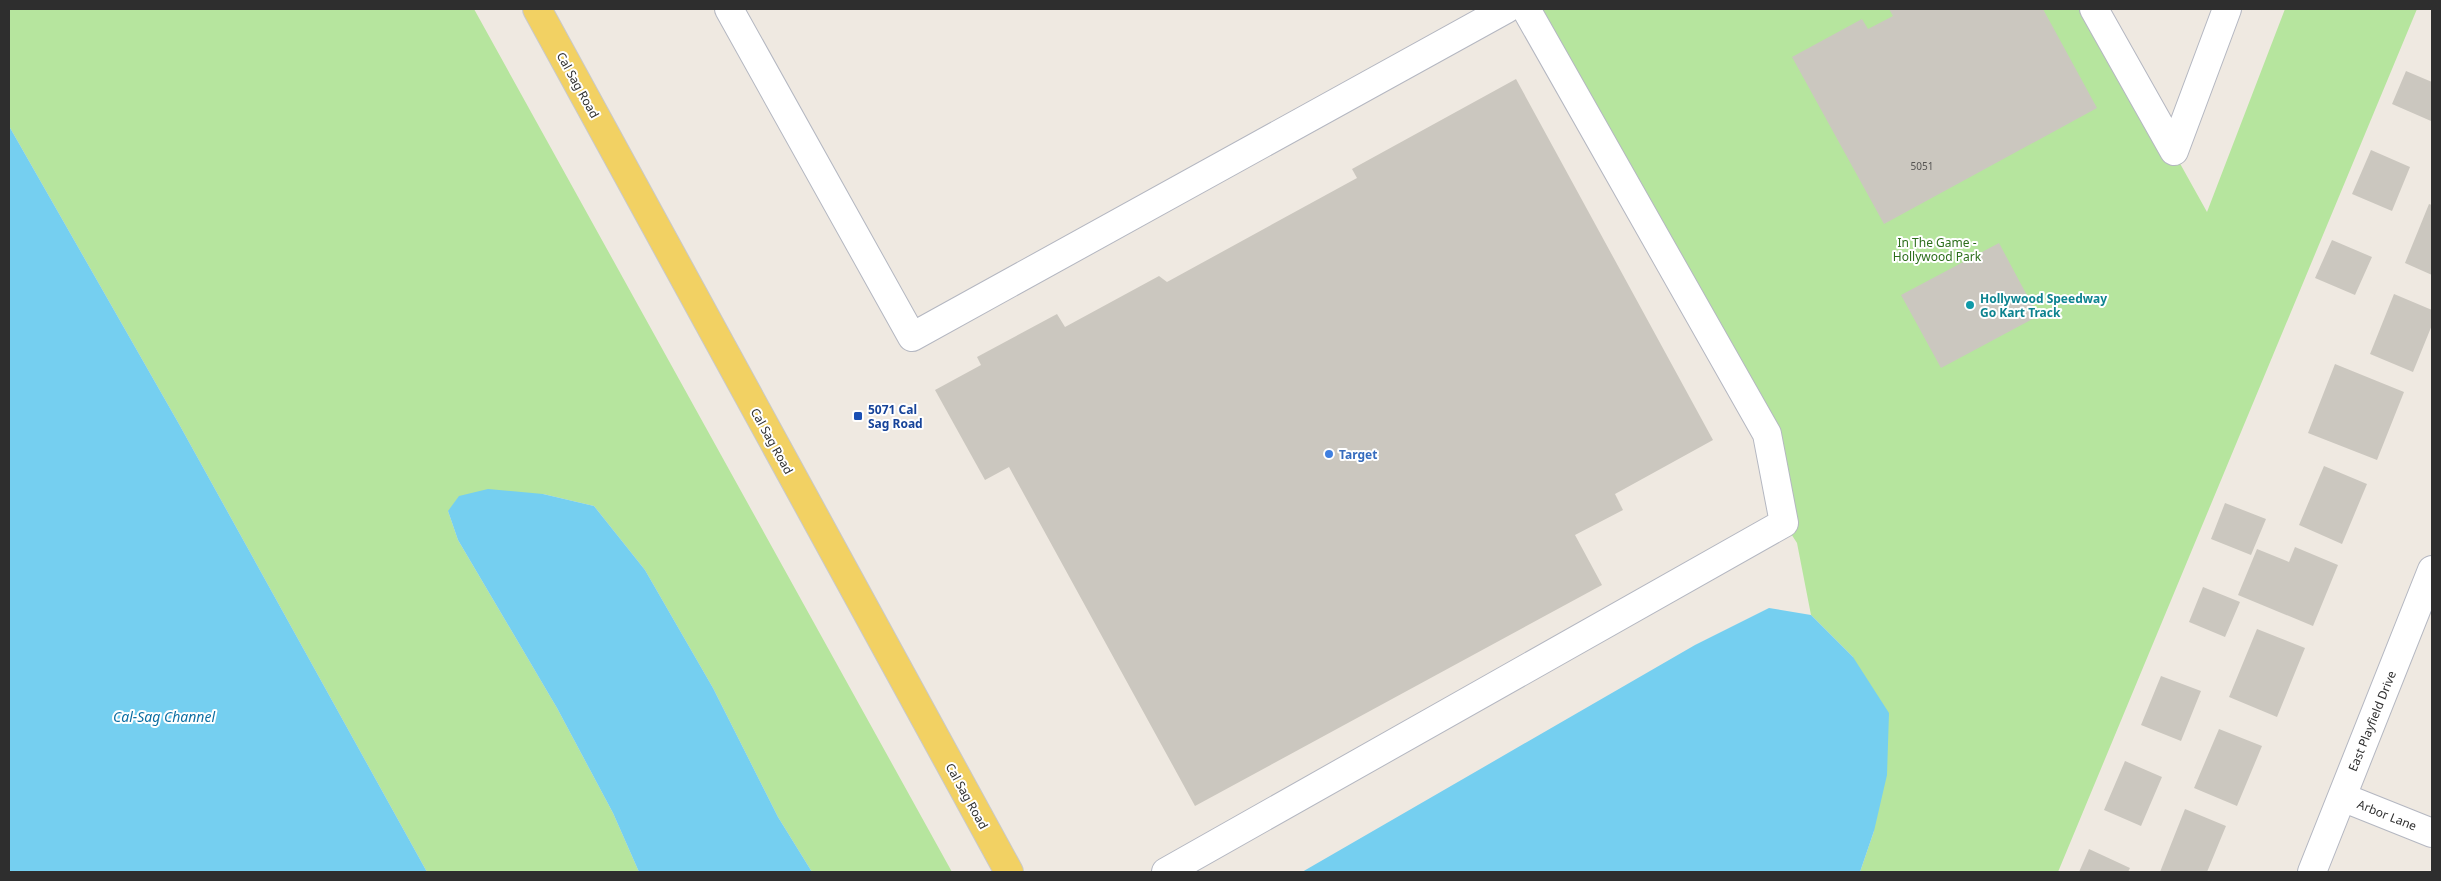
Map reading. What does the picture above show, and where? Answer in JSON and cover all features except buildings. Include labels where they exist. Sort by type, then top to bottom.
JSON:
[{"type":"main road","name":"Cal Sag Road","points":[[536,9],[1008,872]]},
{"type":"street","points":[[729,9],[912,337],[1506,9]]},
{"type":"street","points":[[1166,872],[1784,524],[1767,434],[1526,9]]},
{"type":"street","points":[[2094,9],[2174,151],[2227,9]]},
{"type":"street","name":"East Playfield Drive","points":[[2312,872],[2432,570]]},
{"type":"street","name":"Arbor Lane","points":[[2342,797],[2432,833]]},
{"type":"green space","points":[[9,9],[474,9],[952,872],[812,872],[778,817],[713,688],[645,570],[594,506],[543,494],[448,511],[458,540],[557,708],[613,813],[639,872],[427,872],[179,424],[9,126]]},
{"type":"green space","name":"In The Game - Hollywood Park","points":[[1526,9],[2094,9],[2207,212],[2285,9],[2417,9],[2058,872],[1860,872],[1874,831],[1853,657],[1811,615],[1797,543],[1784,523],[1767,434]]},
{"type":"water","name":"Cal-Sag Channel","points":[[9,126],[179,424],[427,872],[9,872]]},
{"type":"water","points":[[488,489],[543,494],[594,506],[645,570],[713,688],[778,817],[812,872],[639,872],[613,813],[557,708],[458,540],[448,511],[459,496]]},
{"type":"water","points":[[1769,608],[1811,615],[1853,657],[1889,713],[1887,775],[1874,831],[1860,872],[1302,872],[1695,645]]},
{"type":"place","name":"Hollywood Speedway Go Kart Track","points":[[1970,305]]},
{"type":"place","name":"5071 Cal Sag Road","points":[[858,416]]},
{"type":"place","name":"Target","points":[[1329,454]]}]
